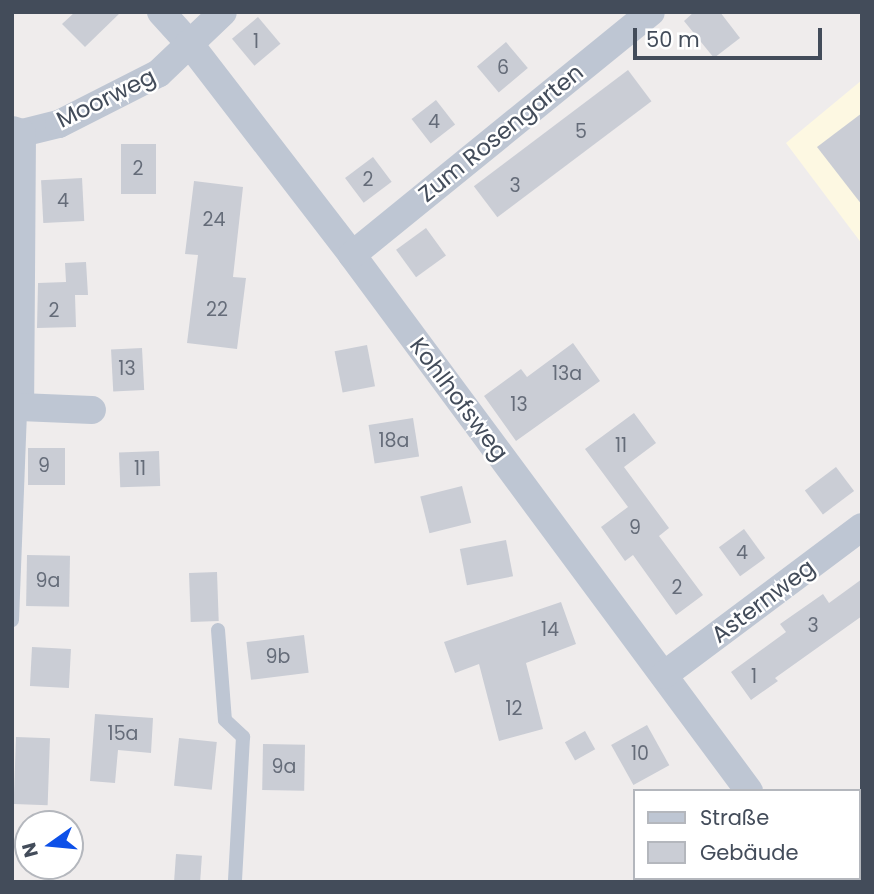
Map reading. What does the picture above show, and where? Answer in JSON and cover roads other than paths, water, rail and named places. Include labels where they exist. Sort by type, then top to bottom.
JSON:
[{"type":"street","name":"Kohlhofsweg","points":[[161,12],[189,43],[352,255],[748,789]]},
{"type":"street","name":"Moorweg","points":[[17,132],[59,124],[159,73],[223,12]]},
{"type":"street","name":"Zum Rosengarten","points":[[352,255],[651,12]]},
{"type":"street","points":[[17,132],[20,407],[92,410]]},
{"type":"street","name":"Asternweg","points":[[664,675],[862,527]]},
{"type":"lane","points":[[12,620],[20,407]]},
{"type":"lane","points":[[218,630],[225,720],[243,737],[235,882]]}]
